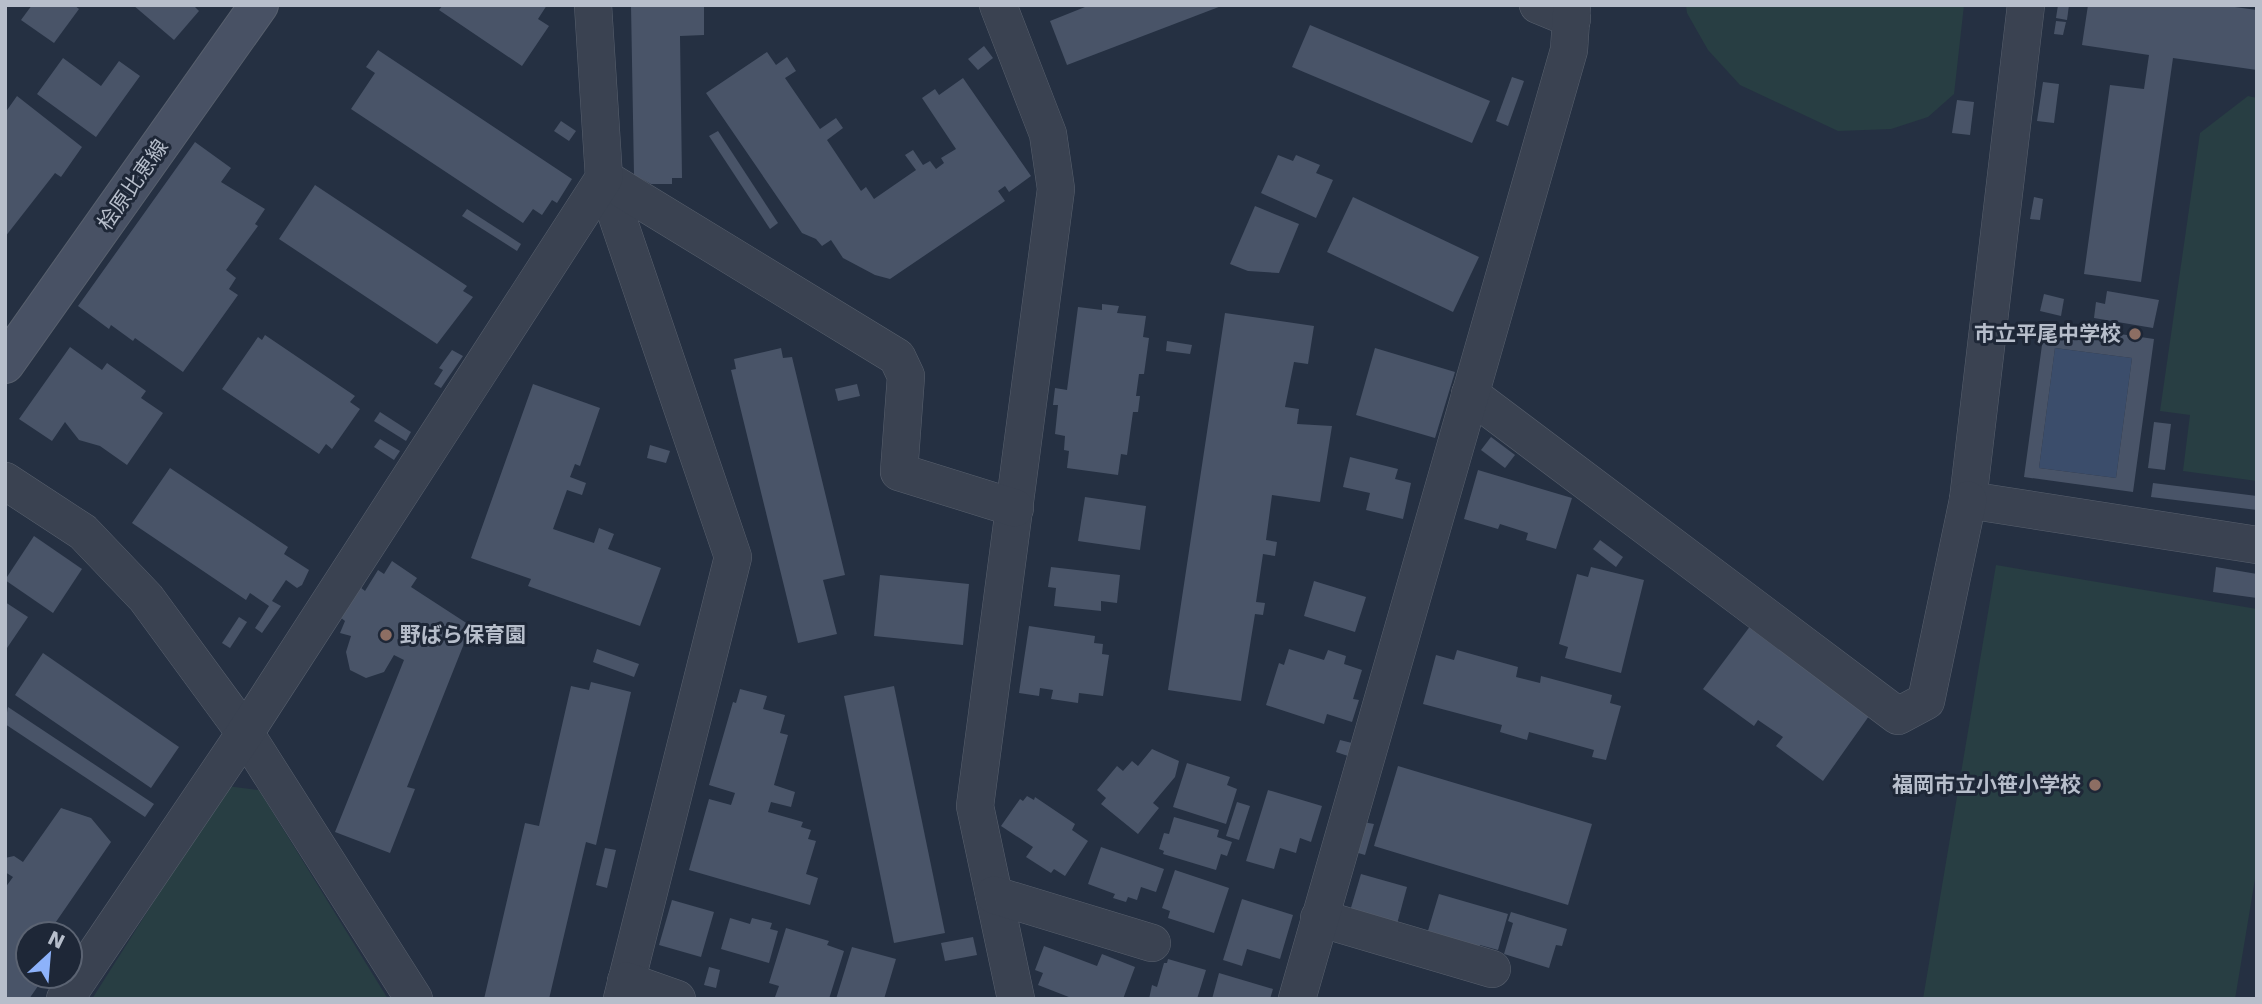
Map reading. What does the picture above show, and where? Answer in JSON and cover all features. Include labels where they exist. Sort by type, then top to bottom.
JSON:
[{"type":"main road","name":"桧原比恵線","points":[[5,365],[259,5]]},
{"type":"street","points":[[593,5],[604,178],[733,557],[624,990],[677,999]]},
{"type":"street","points":[[998,5],[1048,134],[1056,189],[975,806],[1016,999]]},
{"type":"street","points":[[1297,999],[1569,50],[1573,12],[1538,5]]},
{"type":"street","points":[[1470,394],[1898,716],[1926,701],[1968,500],[2026,5]]},
{"type":"street","points":[[604,178],[897,357],[906,376],[899,472],[1015,508]]},
{"type":"street","points":[[65,999],[245,733],[604,178]]},
{"type":"street","points":[[5,481],[83,532],[137,588],[245,733],[414,999]]},
{"type":"street","points":[[1968,500],[2257,545]]},
{"type":"street","points":[[994,895],[1152,943]]},
{"type":"street","points":[[1319,918],[1492,969]]},
{"type":"green space","points":[[1686,5],[1964,5],[1954,94],[1928,117],[1891,129],[1838,131],[1740,85],[1708,50],[1687,13]]},
{"type":"green space","points":[[2248,96],[2257,98],[2257,481],[2183,471],[2190,415],[2160,411],[2200,133]]},
{"type":"green space","name":"福岡市立小笹小学校","points":[[1996,565],[2257,609],[2257,867],[2235,999],[1923,999]]},
{"type":"green space","points":[[227,786],[259,790],[388,999],[92,999]]},
{"type":"water","points":[[2055,348],[2132,358],[2116,478],[2039,468]]},
{"type":"building","points":[[32,5],[74,5],[79,9],[54,43],[21,20]]},
{"type":"building","points":[[133,5],[193,5],[199,11],[174,40]]},
{"type":"building","points":[[443,5],[547,5],[538,19],[549,26],[522,66],[439,10]]},
{"type":"building","points":[[631,5],[704,5],[704,35],[680,36],[682,178],[672,178],[672,184],[651,184],[634,175]]},
{"type":"building","points":[[1090,5],[1224,5],[1067,65],[1050,21]]},
{"type":"building","points":[[2058,5],[2069,5],[2067,20],[2056,18]]},
{"type":"building","points":[[2088,5],[2220,5],[2257,10],[2257,70],[2173,58],[2141,282],[2084,274],[2110,85],[2144,89],[2149,55],[2082,45]]},
{"type":"building","points":[[2056,21],[2066,22],[2063,35],[2054,34]]},
{"type":"building","points":[[1310,25],[1490,101],[1472,143],[1292,67]]},
{"type":"building","points":[[984,46],[993,58],[978,70],[968,59]]},
{"type":"building","points":[[378,50],[572,179],[557,203],[552,200],[542,215],[533,209],[523,223],[351,109],[375,73],[366,67]]},
{"type":"building","points":[[767,52],[776,65],[787,57],[796,71],[785,78],[820,129],[836,118],[843,128],[827,140],[861,191],[866,187],[874,199],[916,170],[905,155],[913,150],[923,165],[930,161],[936,169],[944,163],[941,158],[956,149],[922,98],[935,89],[939,95],[963,78],[1031,176],[1009,192],[1005,186],[998,191],[1005,201],[890,279],[875,275],[843,258],[831,240],[822,246],[816,239],[802,233],[706,93]]},
{"type":"building","points":[[63,58],[101,86],[119,61],[140,76],[96,137],[37,94]]},
{"type":"building","points":[[1512,77],[1524,81],[1508,126],[1496,121]]},
{"type":"building","points":[[2043,82],[2059,84],[2054,123],[2037,121]]},
{"type":"building","points":[[17,96],[82,147],[61,177],[55,173],[5,237],[5,113]]},
{"type":"building","points":[[1957,100],[1974,102],[1970,135],[1952,133]]},
{"type":"building","points":[[561,121],[576,131],[569,141],[554,131]]},
{"type":"building","points":[[718,131],[778,223],[770,229],[709,136]]},
{"type":"building","points":[[195,142],[231,168],[221,182],[265,209],[255,224],[258,226],[226,270],[236,278],[229,289],[238,295],[183,372],[135,338],[133,341],[111,325],[109,329],[78,306]]},
{"type":"building","points":[[1278,155],[1293,161],[1296,155],[1320,165],[1316,173],[1333,180],[1316,218],[1261,193]]},
{"type":"building","points":[[315,185],[467,286],[463,291],[473,297],[437,344],[279,239]]},
{"type":"building","points":[[1353,197],[1479,257],[1453,312],[1327,252]]},
{"type":"building","points":[[2034,197],[2043,199],[2040,220],[2030,219]]},
{"type":"building","points":[[1255,206],[1299,224],[1279,273],[1248,271],[1230,264]]},
{"type":"building","points":[[467,209],[521,244],[517,251],[462,216]]},
{"type":"building","points":[[2107,291],[2159,300],[2153,328],[2094,318],[2096,302],[2105,304]]},
{"type":"building","points":[[2044,294],[2064,299],[2061,316],[2040,311]]},
{"type":"building","points":[[1102,304],[1119,306],[1117,313],[1146,316],[1143,337],[1149,338],[1144,374],[1139,374],[1136,396],[1140,396],[1138,412],[1133,412],[1127,455],[1121,454],[1118,475],[1067,468],[1069,451],[1064,450],[1065,436],[1055,434],[1058,405],[1053,405],[1055,388],[1067,390],[1078,307],[1102,310]]},
{"type":"building","points":[[1225,313],[1314,326],[1308,364],[1294,362],[1285,407],[1299,409],[1297,424],[1332,426],[1320,502],[1272,495],[1266,540],[1277,542],[1275,556],[1263,554],[1256,602],[1265,603],[1263,615],[1255,614],[1241,701],[1168,690]]},
{"type":"building","points":[[2045,323],[2154,339],[2133,492],[2024,477]],"holes":[[[2055,348],[2132,358],[2116,478],[2039,468]]]},
{"type":"building","points":[[265,335],[355,396],[350,402],[360,409],[332,449],[326,444],[319,454],[222,389],[258,337],[262,340]]},
{"type":"building","points":[[1167,341],[1192,345],[1190,354],[1166,351]]},
{"type":"building","points":[[70,347],[102,370],[107,363],[146,391],[141,398],[163,413],[127,465],[100,446],[79,440],[65,422],[52,441],[19,419]]},
{"type":"building","points":[[781,348],[783,358],[792,357],[845,575],[823,580],[837,634],[798,643],[731,370],[736,369],[734,359]]},
{"type":"building","points":[[1375,348],[1455,372],[1435,438],[1356,415]]},
{"type":"building","points":[[452,350],[463,356],[441,388],[434,384],[443,370],[439,368]]},
{"type":"building","points":[[533,384],[600,408],[580,466],[575,464],[570,477],[586,483],[582,495],[567,490],[553,529],[594,543],[599,528],[614,534],[608,549],[661,568],[640,626],[528,586],[531,579],[471,558]]},
{"type":"building","points":[[857,384],[860,396],[838,401],[835,389]]},
{"type":"building","points":[[380,412],[411,432],[406,441],[374,421]]},
{"type":"building","points":[[2154,422],[2171,424],[2165,470],[2148,468]]},
{"type":"building","points":[[1491,437],[1515,455],[1505,468],[1481,450]]},
{"type":"building","points":[[380,439],[400,451],[394,460],[374,447]]},
{"type":"building","points":[[650,445],[670,451],[666,463],[647,458]]},
{"type":"building","points":[[1350,457],[1398,469],[1395,479],[1411,483],[1403,519],[1366,510],[1370,493],[1343,487]]},
{"type":"building","points":[[170,468],[288,547],[284,554],[309,570],[302,585],[297,588],[286,580],[272,601],[281,606],[262,633],[255,628],[269,606],[250,593],[246,600],[132,523]]},
{"type":"building","points":[[1478,470],[1572,498],[1556,549],[1526,540],[1528,533],[1500,524],[1498,529],[1464,519]]},
{"type":"building","points":[[2153,483],[2257,496],[2257,510],[2151,497]]},
{"type":"building","points":[[1085,497],[1146,506],[1140,550],[1078,541]]},
{"type":"building","points":[[34,536],[82,569],[53,613],[5,580]]},
{"type":"building","points":[[1600,540],[1623,557],[1616,567],[1593,549]]},
{"type":"building","points":[[392,561],[417,578],[411,587],[471,626],[407,787],[415,789],[390,853],[335,832],[404,660],[394,655],[384,672],[366,678],[350,670],[346,652],[351,636],[340,633],[345,621],[340,617],[360,587],[365,591],[378,570],[384,574]]},
{"type":"building","points":[[1051,567],[1120,575],[1117,603],[1101,601],[1101,611],[1054,606],[1056,588],[1048,587]]},
{"type":"building","points":[[1591,567],[1644,580],[1621,673],[1565,658],[1568,647],[1559,644],[1577,574],[1588,577]]},
{"type":"building","points":[[2216,567],[2257,574],[2257,598],[2213,592]]},
{"type":"building","points":[[880,575],[969,584],[963,645],[874,636]]},
{"type":"building","points":[[1314,581],[1366,597],[1355,632],[1304,616]]},
{"type":"building","points":[[5,602],[28,617],[5,651]]},
{"type":"building","points":[[239,617],[247,622],[230,648],[222,643]]},
{"type":"building","points":[[1751,625],[1869,716],[1823,781],[1776,746],[1783,737],[1758,720],[1754,726],[1703,689]]},
{"type":"building","points":[[1029,626],[1095,636],[1094,643],[1103,644],[1102,654],[1109,655],[1103,696],[1079,693],[1078,703],[1051,699],[1053,690],[1040,688],[1039,696],[1019,693]]},
{"type":"building","points":[[597,649],[639,664],[634,677],[593,662]]},
{"type":"building","points":[[1289,649],[1324,660],[1328,650],[1346,656],[1344,664],[1362,670],[1353,699],[1359,700],[1352,722],[1327,714],[1324,724],[1266,705],[1279,663],[1284,665]]},
{"type":"building","points":[[1457,650],[1518,667],[1516,677],[1540,683],[1541,676],[1612,695],[1610,703],[1621,706],[1606,760],[1592,757],[1594,750],[1529,732],[1527,740],[1500,732],[1502,725],[1423,704],[1436,655],[1454,660]]},
{"type":"building","points":[[43,653],[179,747],[151,788],[15,695]]},
{"type":"building","points":[[591,682],[631,692],[596,845],[586,842],[549,999],[484,999],[525,823],[539,826],[571,686],[589,690]]},
{"type":"building","points":[[894,686],[945,933],[894,943],[844,696]]},
{"type":"building","points":[[740,689],[767,696],[763,709],[785,715],[780,733],[788,735],[774,785],[795,792],[791,807],[771,802],[768,812],[803,822],[801,827],[811,830],[808,839],[816,841],[806,874],[818,878],[810,905],[689,870],[709,799],[731,805],[735,793],[709,785],[733,702],[736,703]]},
{"type":"building","points":[[8,707],[154,804],[145,817],[5,724]]},
{"type":"building","points":[[1340,740],[1352,743],[1348,756],[1336,752]]},
{"type":"building","points":[[1152,749],[1179,761],[1175,777],[1153,803],[1159,808],[1138,834],[1101,804],[1106,798],[1097,790],[1117,766],[1123,771],[1132,761],[1138,766]]},
{"type":"building","points":[[1187,763],[1230,777],[1227,785],[1237,789],[1226,824],[1173,807]]},
{"type":"building","points":[[1398,766],[1592,824],[1568,905],[1374,846]]},
{"type":"building","points":[[1268,790],[1322,806],[1311,842],[1300,838],[1296,853],[1280,848],[1274,869],[1246,861]]},
{"type":"building","points":[[1027,796],[1034,800],[1035,797],[1075,824],[1072,830],[1088,841],[1065,876],[1054,869],[1051,873],[1026,857],[1033,847],[1001,826],[1020,799],[1023,801]]},
{"type":"building","points":[[1237,802],[1250,806],[1239,840],[1226,836]]},
{"type":"building","points":[[61,808],[91,818],[111,842],[57,920],[14,920],[14,990],[35,990],[29,999],[5,999],[5,888],[13,877],[5,872],[5,858],[14,856],[23,862]]},
{"type":"building","points":[[1174,817],[1219,830],[1217,837],[1232,842],[1227,856],[1221,854],[1216,870],[1163,854],[1164,851],[1159,849],[1164,833],[1169,834]]},
{"type":"building","points":[[1363,822],[1374,824],[1365,855],[1355,852]]},
{"type":"building","points":[[1101,847],[1164,869],[1156,892],[1141,887],[1137,900],[1128,897],[1126,902],[1113,898],[1115,894],[1088,884]]},
{"type":"building","points":[[605,848],[616,850],[607,888],[596,885]]},
{"type":"building","points":[[1175,870],[1229,888],[1214,933],[1168,918],[1170,911],[1162,908]]},
{"type":"building","points":[[1361,874],[1407,887],[1397,924],[1350,911]]},
{"type":"building","points":[[1439,894],[1508,914],[1498,950],[1480,945],[1479,949],[1427,934]]},
{"type":"building","points":[[1242,899],[1293,915],[1280,959],[1247,949],[1242,966],[1223,960]]},
{"type":"building","points":[[672,900],[714,912],[701,957],[659,945]]},
{"type":"building","points":[[1511,912],[1567,929],[1562,946],[1556,945],[1549,968],[1504,954],[1513,923],[1508,921]]},
{"type":"building","points":[[730,918],[750,924],[752,918],[772,923],[770,929],[778,931],[769,963],[721,949]]},
{"type":"building","points":[[786,928],[829,941],[827,945],[844,951],[829,999],[775,997],[779,986],[769,983]]},
{"type":"building","points":[[973,937],[977,955],[945,961],[941,943]]},
{"type":"building","points":[[1044,946],[1097,966],[1102,954],[1135,967],[1123,999],[1074,999],[1038,985],[1043,973],[1035,970]]},
{"type":"building","points":[[852,947],[896,959],[884,999],[836,999]]},
{"type":"building","points":[[1168,959],[1206,970],[1197,999],[1149,999],[1152,985],[1157,987],[1164,963],[1167,963]]},
{"type":"building","points":[[709,967],[720,970],[716,988],[704,985]]},
{"type":"building","points":[[1219,973],[1273,989],[1270,999],[1212,999]]},
{"type":"place","name":"市立平尾中学校","points":[[2135,334]]},
{"type":"place","name":"野ばら保育園","points":[[386,635]]},
{"type":"place","name":"福岡市立小笹小学校","points":[[2095,785]]}]
